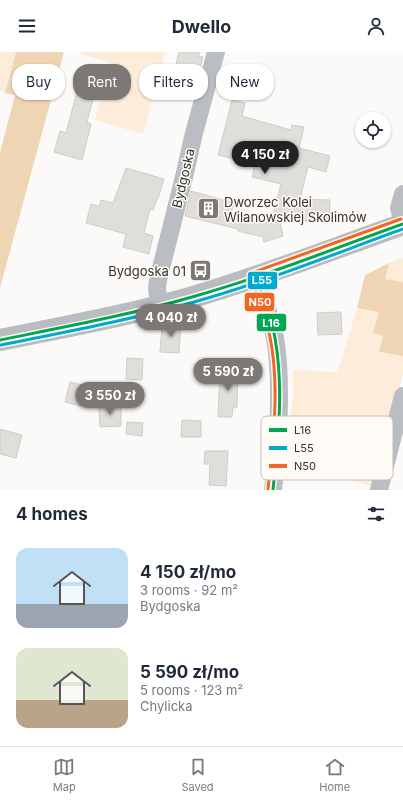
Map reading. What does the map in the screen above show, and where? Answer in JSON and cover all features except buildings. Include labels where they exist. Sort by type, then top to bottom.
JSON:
[{"type":"main road","points":[[0,340],[159,306],[256,277],[403,224]]},
{"type":"street","name":"Bydgoska","points":[[159,306],[157,292],[158,280],[192,141],[216,52]]},
{"type":"street","points":[[403,194],[399,208],[403,224]]},
{"type":"street","points":[[256,277],[272,325],[277,353],[278,416]]},
{"type":"street","points":[[393,435],[403,396]]},
{"type":"street","points":[[273,490],[274,480]]},
{"type":"street","points":[[379,490],[382,480]]},
{"type":"shaded area","points":[[0,52],[16,52],[5,93],[0,91]]},
{"type":"shaded area","points":[[16,52],[64,52],[61,64],[13,64]]},
{"type":"shaded area","points":[[81,52],[165,52],[162,64],[139,64],[139,100],[152,100],[143,134],[95,120],[101,100],[131,100],[131,64],[111,64],[81,54]]},
{"type":"shaded area","points":[[12,67],[12,94],[5,93]]},
{"type":"shaded area","points":[[14,100],[51,100],[0,288],[0,153]]},
{"type":"shaded area","points":[[403,258],[403,282],[384,279],[389,263]]},
{"type":"shaded area","points":[[389,263],[385,279],[403,282],[403,356],[379,352],[383,336],[373,333],[379,312],[357,308],[365,275]]},
{"type":"shaded area","points":[[357,308],[379,312],[373,333],[383,335],[379,352],[403,356],[403,374],[393,416],[291,416],[293,398],[293,370],[338,372]]},
{"type":"shaded area","points":[[349,480],[377,480],[375,487]]},
{"type":"transit line","name":"N50","points":[[275,416],[275,375],[270,337],[251,275],[254,272],[401,219]]},
{"type":"transit line","name":"L16","points":[[0,340],[120,315],[192,297],[272,272],[403,224]]},
{"type":"transit line","name":"L55","points":[[1,345],[122,320],[194,302],[273,277],[403,229]]},
{"type":"transit line","name":"L16","points":[[256,277],[267,307],[275,338],[278,357],[280,395],[279,416]]},
{"type":"transit line","name":"N50","points":[[268,489],[269,480]]},
{"type":"transit line","name":"L16","points":[[273,490],[274,480]]},
{"type":"place","name":"Dworzec Kolei Wilanowskiej Skolimów","points":[[209,209]]},
{"type":"place","name":"Bydgoska 01","points":[[201,271]]}]
